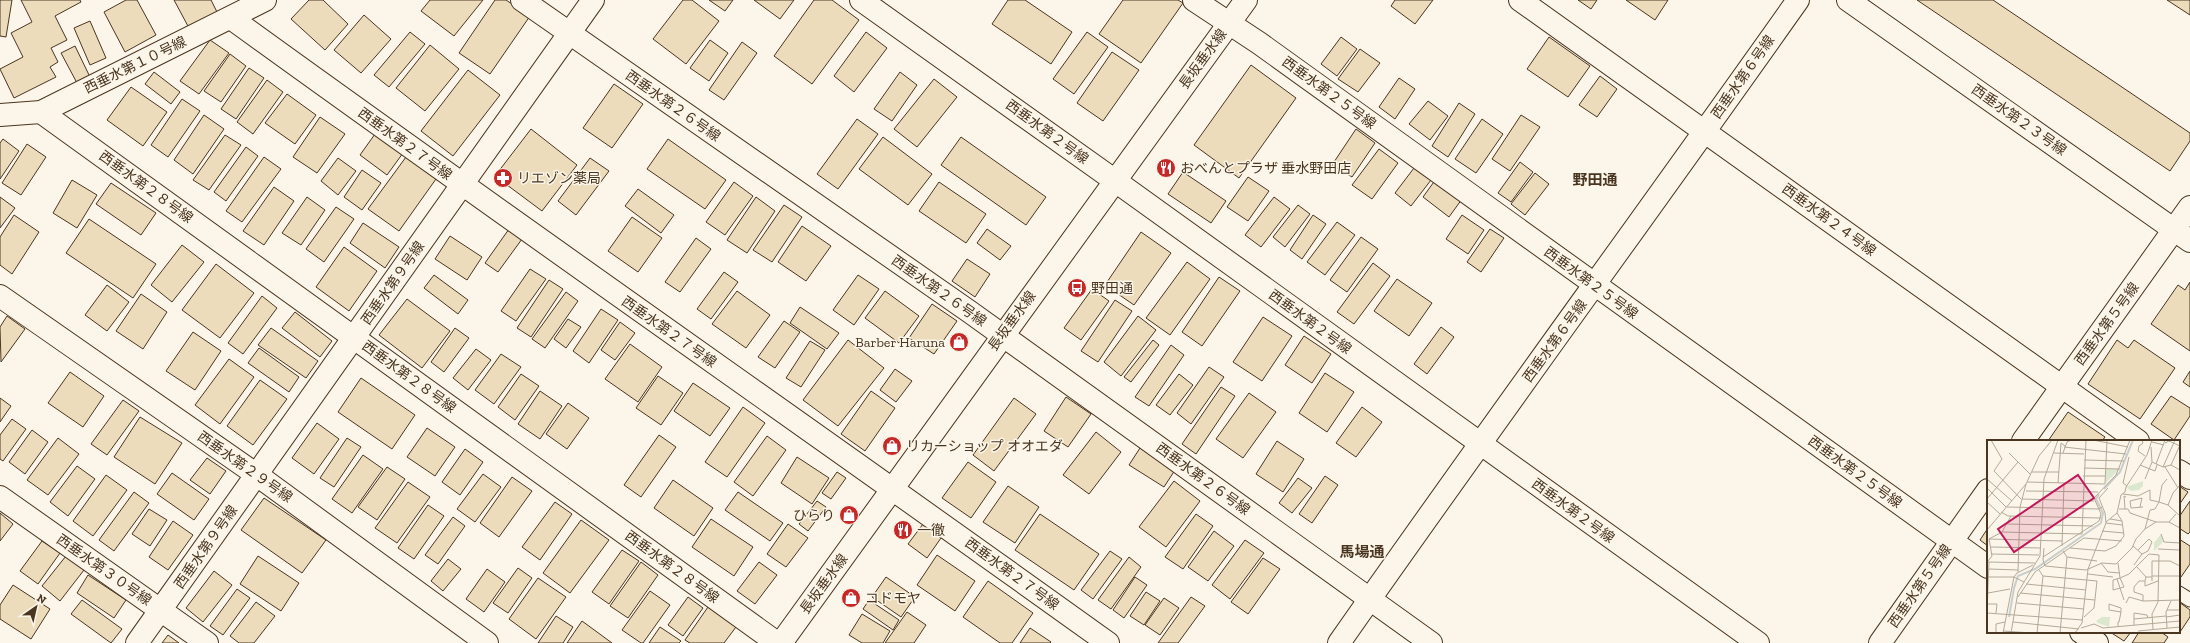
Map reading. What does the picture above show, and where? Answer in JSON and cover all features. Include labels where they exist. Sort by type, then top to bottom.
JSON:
[{"type":"street","name":"西垂水第１０号線","points":[[0,115],[41,112],[265,0]]},
{"type":"street","name":"西垂水第２６号線","points":[[522,0],[568,34],[1002,335],[1431,643]]},
{"type":"street","name":"西垂水第９号線","points":[[138,643],[593,0]]},
{"type":"street","name":"西垂水第２号線","points":[[862,0],[1758,643]]},
{"type":"street","name":"西垂水第２５号線","points":[[1194,0],[1228,24],[1259,43],[1595,286],[1987,566]]},
{"type":"street","name":"長坂垂水線","points":[[781,643],[894,489],[1002,335],[1114,180],[1246,0]]},
{"type":"street","name":"西垂水第２４号線","points":[[1520,0],[2137,440]]},
{"type":"street","name":"西垂水第６号線","points":[[1339,643],[1479,444],[1595,286],[1798,0]]},
{"type":"street","name":"西垂水第２３号線","points":[[1848,0],[2182,235]]},
{"type":"street","name":"西垂水第２７号線","points":[[231,18],[462,185],[894,489],[1108,643]]},
{"type":"street","name":"西垂水第２８号線","points":[[41,112],[355,337],[777,643]]},
{"type":"street","name":"西垂水第５号線","points":[[2024,440],[2062,387],[2182,235],[2190,207]]},
{"type":"street","name":"西垂水第２９号線","points":[[0,296],[257,475],[487,643]]},
{"type":"street","points":[[2180,472],[2190,478]]},
{"type":"street","name":"西垂水第５号線","points":[[1880,643],[1987,491]]},
{"type":"street","name":"西垂水第３０号線","points":[[0,497],[207,643]]},
{"type":"street","points":[[2082,633],[2097,643]]},
{"type":"lane","points":[[2180,594],[2190,600]]},
{"type":"building","points":[[0,0],[12,0],[6,37],[0,36]]},
{"type":"building","points":[[21,0],[80,0],[81,2],[55,16],[67,40],[51,48],[58,62],[50,67],[56,77],[14,98],[0,69],[23,57],[11,33],[32,22]]},
{"type":"building","points":[[126,0],[137,0],[156,35],[125,52],[104,12]]},
{"type":"building","points":[[174,0],[211,0],[218,14],[189,28]]},
{"type":"building","points":[[309,0],[323,0],[348,24],[325,50],[291,19]]},
{"type":"building","points":[[430,0],[483,0],[454,36],[421,11]]},
{"type":"building","points":[[495,0],[506,0],[530,16],[490,74],[459,53]]},
{"type":"building","points":[[683,0],[692,0],[719,21],[686,64],[653,39]]},
{"type":"building","points":[[709,0],[733,0],[725,11]]},
{"type":"building","points":[[754,0],[794,0],[780,19]]},
{"type":"building","points":[[814,0],[832,0],[859,20],[812,84],[774,56]]},
{"type":"building","points":[[1008,0],[1025,0],[1072,32],[1051,64],[992,24]]},
{"type":"building","points":[[1123,0],[1178,0],[1183,3],[1141,63],[1099,34]]},
{"type":"building","points":[[1395,0],[1433,0],[1415,24],[1391,6]]},
{"type":"building","points":[[1578,0],[1597,0],[1591,9]]},
{"type":"building","points":[[1626,0],[1668,0],[1655,20]]},
{"type":"building","points":[[1917,0],[1993,0],[2190,133],[2190,141],[2170,171]]},
{"type":"building","points":[[2167,0],[2190,0],[2190,15]]},
{"type":"building","points":[[364,15],[391,39],[361,73],[334,50]]},
{"type":"building","points":[[90,21],[106,58],[90,65],[74,28]]},
{"type":"building","points":[[410,32],[425,44],[389,87],[374,75]]},
{"type":"building","points":[[866,32],[887,48],[854,92],[834,76]]},
{"type":"building","points":[[1087,32],[1108,47],[1074,94],[1053,79]]},
{"type":"building","points":[[1341,37],[1357,49],[1337,76],[1321,64]]},
{"type":"building","points":[[1549,37],[1590,66],[1568,97],[1527,69]]},
{"type":"building","points":[[210,40],[229,53],[199,94],[180,81]]},
{"type":"building","points":[[710,40],[728,53],[709,81],[690,68]]},
{"type":"building","points":[[742,42],[757,53],[724,100],[709,90]]},
{"type":"building","points":[[430,45],[459,69],[425,111],[396,88]]},
{"type":"building","points":[[75,46],[90,77],[77,83],[61,53]]},
{"type":"building","points":[[1360,49],[1380,63],[1358,92],[1338,79]]},
{"type":"building","points":[[1112,52],[1139,70],[1103,121],[1077,103]]},
{"type":"building","points":[[230,54],[246,66],[221,102],[204,91]]},
{"type":"building","points":[[1251,65],[1296,98],[1239,178],[1194,145]]},
{"type":"building","points":[[249,68],[264,78],[236,119],[221,109]]},
{"type":"building","points":[[468,70],[500,95],[453,156],[421,131]]},
{"type":"building","points":[[154,72],[180,92],[171,104],[145,84]]},
{"type":"building","points":[[900,72],[917,85],[892,121],[874,109]]},
{"type":"building","points":[[1600,76],[1617,89],[1597,117],[1579,105]]},
{"type":"building","points":[[1399,78],[1415,89],[1395,119],[1379,107]]},
{"type":"building","points":[[934,79],[957,97],[917,147],[894,129]]},
{"type":"building","points":[[267,80],[283,92],[253,134],[237,122]]},
{"type":"building","points":[[614,84],[643,104],[612,148],[583,128]]},
{"type":"building","points":[[131,87],[167,112],[143,146],[107,120]]},
{"type":"building","points":[[287,94],[316,115],[295,144],[265,123]]},
{"type":"building","points":[[182,99],[200,111],[168,157],[151,145]]},
{"type":"building","points":[[1428,101],[1448,116],[1430,140],[1409,124]]},
{"type":"building","points":[[1459,103],[1475,114],[1448,157],[1432,146]]},
{"type":"building","points":[[204,115],[224,129],[193,174],[174,160]]},
{"type":"building","points":[[1521,115],[1540,127],[1510,171],[1492,159]]},
{"type":"building","points":[[320,117],[345,134],[317,173],[293,157]]},
{"type":"building","points":[[857,119],[878,134],[838,189],[817,174]]},
{"type":"building","points":[[1482,119],[1503,134],[1476,173],[1455,159]]},
{"type":"building","points":[[531,129],[577,165],[542,211],[495,176]]},
{"type":"building","points":[[1356,129],[1375,143],[1352,177],[1332,165]]},
{"type":"building","points":[[375,134],[403,153],[387,175],[360,155]]},
{"type":"building","points":[[225,135],[241,145],[209,190],[193,180]]},
{"type":"building","points":[[883,137],[932,174],[908,205],[859,169]]},
{"type":"building","points":[[961,137],[1046,197],[1026,225],[941,165]]},
{"type":"building","points":[[3,139],[19,151],[0,179],[0,143]]},
{"type":"building","points":[[668,139],[726,180],[705,209],[647,169]]},
{"type":"building","points":[[27,144],[46,157],[21,195],[2,183]]},
{"type":"building","points":[[246,147],[258,156],[226,201],[214,192]]},
{"type":"building","points":[[1379,149],[1398,163],[1372,199],[1352,185]]},
{"type":"building","points":[[264,157],[281,169],[242,222],[226,211]]},
{"type":"building","points":[[406,157],[436,179],[399,231],[368,209]]},
{"type":"building","points":[[338,158],[356,171],[338,195],[321,181]]},
{"type":"building","points":[[590,158],[609,171],[576,215],[558,201]]},
{"type":"building","points":[[1520,162],[1533,172],[1511,202],[1498,193]]},
{"type":"building","points":[[1414,168],[1431,180],[1411,206],[1395,193]]},
{"type":"building","points":[[362,170],[381,183],[362,210],[344,197]]},
{"type":"building","points":[[1183,172],[1226,201],[1211,223],[1168,194]]},
{"type":"building","points":[[1535,173],[1549,184],[1525,215],[1511,204]]},
{"type":"building","points":[[1248,177],[1269,191],[1248,221],[1227,207]]},
{"type":"building","points":[[1436,179],[1462,199],[1449,217],[1423,197]]},
{"type":"building","points":[[72,180],[97,195],[77,228],[53,213]]},
{"type":"building","points":[[734,182],[753,196],[725,235],[706,222]]},
{"type":"building","points":[[939,182],[986,214],[966,243],[919,211]]},
{"type":"building","points":[[111,183],[156,213],[141,235],[96,204]]},
{"type":"building","points":[[274,187],[294,201],[264,245],[243,231]]},
{"type":"building","points":[[638,189],[674,215],[661,233],[625,206]]},
{"type":"building","points":[[0,197],[15,208],[0,228]]},
{"type":"building","points":[[307,197],[325,210],[301,245],[282,233]]},
{"type":"building","points":[[756,197],[775,211],[747,253],[727,240]]},
{"type":"building","points":[[1274,197],[1290,209],[1261,247],[1245,235]]},
{"type":"building","points":[[784,205],[802,217],[772,262],[753,250]]},
{"type":"building","points":[[1298,205],[1310,214],[1285,247],[1273,237]]},
{"type":"building","points":[[336,207],[354,219],[324,262],[306,249]]},
{"type":"building","points":[[14,215],[39,232],[12,274],[0,265],[0,237]]},
{"type":"building","points":[[1313,215],[1326,224],[1302,259],[1290,250]]},
{"type":"building","points":[[1462,215],[1484,230],[1468,254],[1446,239]]},
{"type":"building","points":[[632,217],[662,238],[638,272],[608,251]]},
{"type":"building","points":[[89,219],[156,264],[133,298],[66,253]]},
{"type":"building","points":[[1337,222],[1355,235],[1325,275],[1307,262]]},
{"type":"building","points":[[363,223],[399,247],[385,268],[350,243]]},
{"type":"building","points":[[802,226],[831,246],[806,281],[778,262]]},
{"type":"building","points":[[509,229],[522,239],[498,272],[485,263]]},
{"type":"building","points":[[987,229],[1011,246],[1000,260],[977,243]]},
{"type":"building","points":[[1490,229],[1504,238],[1481,272],[1467,262]]},
{"type":"building","points":[[1141,232],[1171,253],[1134,305],[1105,285]]},
{"type":"building","points":[[450,236],[482,257],[467,280],[435,259]]},
{"type":"building","points":[[1361,237],[1378,249],[1347,292],[1330,280]]},
{"type":"building","points":[[696,238],[711,249],[680,292],[665,282]]},
{"type":"building","points":[[182,245],[204,262],[172,302],[151,285]]},
{"type":"building","points":[[344,247],[377,271],[349,311],[316,287]]},
{"type":"building","points":[[967,259],[990,274],[975,297],[952,281]]},
{"type":"building","points":[[1187,262],[1210,279],[1170,335],[1146,318]]},
{"type":"building","points":[[1373,263],[1390,276],[1354,324],[1337,312]]},
{"type":"building","points":[[216,264],[254,293],[220,338],[182,310]]},
{"type":"building","points":[[530,269],[546,279],[516,321],[501,311]]},
{"type":"building","points":[[724,272],[738,282],[711,319],[697,309]]},
{"type":"building","points":[[434,275],[468,300],[458,314],[424,288]]},
{"type":"building","points":[[858,275],[879,289],[854,325],[833,310]]},
{"type":"building","points":[[1219,277],[1240,291],[1202,346],[1182,332]]},
{"type":"building","points":[[1397,279],[1432,303],[1409,336],[1374,311]]},
{"type":"building","points":[[549,280],[563,289],[531,337],[517,328]]},
{"type":"building","points":[[2190,282],[2190,351],[2151,324],[2178,285],[2185,290]]},
{"type":"building","points":[[107,285],[129,302],[107,331],[85,315]]},
{"type":"building","points":[[1092,289],[1109,301],[1081,340],[1064,328]]},
{"type":"building","points":[[737,291],[770,315],[746,348],[712,324]]},
{"type":"building","points":[[885,291],[919,316],[899,343],[865,318]]},
{"type":"building","points":[[566,292],[578,301],[545,348],[532,339]]},
{"type":"building","points":[[141,294],[167,312],[143,349],[116,331]]},
{"type":"building","points":[[262,296],[277,308],[243,354],[228,343]]},
{"type":"building","points":[[407,299],[450,331],[422,368],[379,335]]},
{"type":"building","points":[[1115,300],[1132,311],[1098,362],[1081,351]]},
{"type":"building","points":[[932,304],[957,321],[934,354],[909,338]]},
{"type":"building","points":[[800,307],[839,333],[827,349],[790,323]]},
{"type":"building","points":[[601,309],[618,320],[589,363],[573,351]]},
{"type":"building","points":[[295,312],[332,341],[320,357],[282,328]]},
{"type":"building","points":[[7,316],[25,329],[1,362],[0,327]]},
{"type":"building","points":[[1138,316],[1156,330],[1121,376],[1104,362]]},
{"type":"building","points":[[1263,317],[1292,336],[1262,381],[1233,362]]},
{"type":"building","points":[[568,319],[581,327],[566,348],[554,339]]},
{"type":"building","points":[[784,321],[800,332],[775,368],[758,357]]},
{"type":"building","points":[[620,322],[635,333],[615,360],[601,350]]},
{"type":"building","points":[[1441,327],[1454,337],[1427,374],[1414,364]]},
{"type":"building","points":[[271,328],[318,361],[306,378],[258,345]]},
{"type":"building","points":[[455,328],[469,338],[444,372],[431,362]]},
{"type":"building","points":[[193,332],[221,351],[195,390],[166,371]]},
{"type":"building","points":[[1304,336],[1331,354],[1312,383],[1285,365]]},
{"type":"building","points":[[848,340],[884,368],[838,426],[803,400]]},
{"type":"building","points":[[1153,340],[1159,345],[1131,382],[1124,377]]},
{"type":"building","points":[[2117,340],[2128,348],[2134,340],[2175,368],[2140,419],[2088,384]]},
{"type":"building","points":[[810,341],[825,350],[801,387],[786,378]]},
{"type":"building","points":[[630,344],[662,367],[638,402],[605,379]]},
{"type":"building","points":[[1171,345],[1184,355],[1149,406],[1135,397]]},
{"type":"building","points":[[259,348],[299,377],[289,392],[248,363]]},
{"type":"building","points":[[476,349],[491,360],[468,390],[453,378]]},
{"type":"building","points":[[501,354],[521,367],[494,404],[475,390]]},
{"type":"building","points":[[229,359],[254,377],[220,424],[195,405]]},
{"type":"building","points":[[1209,367],[1224,377],[1191,424],[1177,413]]},
{"type":"building","points":[[895,369],[912,381],[896,402],[880,390]]},
{"type":"building","points":[[2190,371],[2190,387],[2183,382]]},
{"type":"building","points":[[70,372],[104,396],[83,427],[48,403]]},
{"type":"building","points":[[1325,373],[1354,392],[1327,432],[1299,413]]},
{"type":"building","points":[[521,374],[539,386],[515,420],[498,407]]},
{"type":"building","points":[[1179,374],[1193,385],[1170,415],[1156,405]]},
{"type":"building","points":[[658,376],[683,393],[661,425],[636,408]]},
{"type":"building","points":[[361,378],[415,415],[392,449],[338,412]]},
{"type":"building","points":[[260,380],[287,399],[253,445],[227,426]]},
{"type":"building","points":[[693,383],[730,408],[710,436],[674,411]]},
{"type":"building","points":[[1221,387],[1235,396],[1196,454],[1182,444]]},
{"type":"building","points":[[540,391],[562,406],[540,439],[518,424]]},
{"type":"building","points":[[871,391],[895,408],[865,451],[841,434]]},
{"type":"building","points":[[1249,393],[1276,412],[1243,458],[1216,439]]},
{"type":"building","points":[[2171,396],[2190,408],[2190,416],[2174,440],[2151,424]]},
{"type":"building","points":[[1066,397],[1091,414],[1068,447],[1044,431]]},
{"type":"building","points":[[0,398],[11,406],[0,422]]},
{"type":"building","points":[[1014,398],[1036,414],[994,471],[973,455]]},
{"type":"building","points":[[123,400],[139,411],[107,455],[91,444]]},
{"type":"building","points":[[568,403],[589,418],[567,449],[546,434]]},
{"type":"building","points":[[743,407],[765,423],[727,477],[705,462]]},
{"type":"building","points":[[1362,407],[1382,422],[1356,457],[1336,443]]},
{"type":"building","points":[[2068,412],[2105,437],[2103,440],[2049,440]]},
{"type":"building","points":[[140,417],[182,443],[155,484],[114,457]]},
{"type":"building","points":[[12,419],[26,429],[3,461],[0,459],[0,435]]},
{"type":"building","points":[[317,423],[339,439],[314,474],[292,458]]},
{"type":"building","points":[[427,428],[455,447],[435,476],[407,457]]},
{"type":"building","points":[[32,430],[48,442],[25,474],[9,462]]},
{"type":"building","points":[[1096,432],[1121,452],[1089,494],[1063,475]]},
{"type":"building","points":[[659,435],[676,447],[641,497],[624,485]]},
{"type":"building","points":[[767,436],[786,450],[753,496],[734,482]]},
{"type":"building","points":[[58,438],[79,454],[48,495],[27,480]]},
{"type":"building","points":[[347,438],[361,447],[334,487],[320,478]]},
{"type":"building","points":[[1277,441],[1304,459],[1283,492],[1256,474]]},
{"type":"building","points":[[1140,448],[1175,470],[1164,487],[1129,465]]},
{"type":"building","points":[[465,449],[483,462],[460,495],[442,482]]},
{"type":"building","points":[[363,455],[383,469],[352,513],[332,499]]},
{"type":"building","points":[[797,457],[829,478],[812,504],[781,483]]},
{"type":"building","points":[[207,458],[226,471],[210,494],[190,480]]},
{"type":"building","points":[[968,462],[996,482],[971,518],[942,498]]},
{"type":"building","points":[[77,466],[95,479],[68,516],[50,502]]},
{"type":"building","points":[[387,467],[405,479],[377,520],[358,507]]},
{"type":"building","points":[[837,472],[846,478],[831,499],[822,493]]},
{"type":"building","points":[[172,473],[209,499],[194,520],[157,494]]},
{"type":"building","points":[[483,474],[501,487],[475,522],[457,509]]},
{"type":"building","points":[[106,475],[127,490],[93,536],[73,521]]},
{"type":"building","points":[[1325,476],[1338,485],[1312,523],[1299,514]]},
{"type":"building","points":[[512,477],[532,491],[499,537],[480,523]]},
{"type":"building","points":[[1298,478],[1312,488],[1292,513],[1279,503]]},
{"type":"building","points":[[673,480],[713,508],[694,536],[654,508]]},
{"type":"building","points":[[1174,481],[1200,501],[1166,547],[1139,527]]},
{"type":"building","points":[[408,482],[430,497],[397,543],[375,528]]},
{"type":"building","points":[[1008,486],[1039,507],[1015,543],[983,522]]},
{"type":"building","points":[[2180,487],[2188,492],[2180,504]]},
{"type":"building","points":[[134,492],[149,503],[114,551],[99,540]]},
{"type":"building","points":[[738,492],[783,523],[770,541],[725,510]]},
{"type":"building","points":[[264,498],[326,540],[302,573],[241,530]]},
{"type":"building","points":[[817,501],[826,507],[808,531],[799,524]]},
{"type":"building","points":[[2190,501],[2190,532],[2188,534],[2180,529],[2180,516]]},
{"type":"building","points":[[555,502],[572,514],[540,560],[522,547]]},
{"type":"building","points":[[428,505],[444,516],[414,559],[398,548]]},
{"type":"building","points":[[149,509],[167,520],[150,546],[132,534]]},
{"type":"building","points":[[0,513],[13,524],[0,541]]},
{"type":"building","points":[[1040,514],[1099,554],[1074,590],[1015,550]]},
{"type":"building","points":[[1196,514],[1213,526],[1183,569],[1165,557]]},
{"type":"building","points":[[453,517],[465,526],[438,564],[425,555]]},
{"type":"building","points":[[711,519],[753,547],[734,576],[692,547]]},
{"type":"building","points":[[581,520],[609,540],[570,593],[543,573]]},
{"type":"building","points":[[173,521],[193,535],[168,570],[149,557]]},
{"type":"building","points":[[788,524],[808,538],[786,567],[767,554]]},
{"type":"building","points":[[923,524],[941,538],[927,558],[908,544]]},
{"type":"building","points":[[1987,530],[1987,545],[1980,540]]},
{"type":"building","points":[[1214,531],[1234,546],[1208,581],[1188,567]]},
{"type":"building","points":[[1245,540],[1264,553],[1230,599],[1212,585]]},
{"type":"building","points":[[2180,540],[2190,546],[2190,564],[2181,577]]},
{"type":"building","points":[[42,541],[60,553],[38,584],[20,571]]},
{"type":"building","points":[[622,550],[639,561],[609,604],[592,592]]},
{"type":"building","points":[[1110,551],[1122,559],[1093,599],[1081,590]]},
{"type":"building","points":[[937,555],[975,581],[955,611],[917,585]]},
{"type":"building","points":[[66,556],[84,570],[60,601],[42,586]]},
{"type":"building","points":[[258,556],[299,583],[281,611],[240,584]]},
{"type":"building","points":[[1129,557],[1141,567],[1111,609],[1098,600]]},
{"type":"building","points":[[1263,558],[1280,569],[1248,614],[1231,602]]},
{"type":"building","points":[[448,559],[461,569],[443,591],[431,581]]},
{"type":"building","points":[[641,562],[658,575],[628,618],[610,606]]},
{"type":"building","points":[[759,562],[777,575],[755,604],[737,591]]},
{"type":"building","points":[[518,568],[532,578],[508,613],[493,603]]},
{"type":"building","points":[[487,569],[505,582],[484,612],[466,599]]},
{"type":"building","points":[[214,571],[232,585],[203,622],[186,608]]},
{"type":"building","points":[[88,575],[126,600],[114,618],[77,593]]},
{"type":"building","points":[[886,577],[915,597],[901,617],[872,597]]},
{"type":"building","points":[[1135,577],[1147,585],[1124,618],[1113,610]]},
{"type":"building","points":[[538,578],[566,597],[536,639],[509,619]]},
{"type":"building","points":[[988,581],[1033,613],[1012,643],[1000,643],[963,617]]},
{"type":"building","points":[[13,585],[50,609],[31,639],[0,619],[0,605]]},
{"type":"building","points":[[237,589],[250,598],[223,635],[210,626]]},
{"type":"building","points":[[650,591],[670,605],[643,643],[641,643],[622,630]]},
{"type":"building","points":[[1146,592],[1160,601],[1144,625],[1130,616]]},
{"type":"building","points":[[688,597],[703,608],[683,636],[668,625]]},
{"type":"building","points":[[1191,597],[1205,606],[1178,643],[1158,643]]},
{"type":"building","points":[[1164,598],[1179,608],[1160,635],[1145,625]]},
{"type":"building","points":[[82,600],[122,629],[111,643],[71,614]]},
{"type":"building","points":[[869,600],[899,620],[893,630],[863,609]]},
{"type":"building","points":[[256,602],[275,616],[254,643],[239,643],[230,636]]},
{"type":"building","points":[[2180,603],[2190,610],[2190,617],[2180,632]]},
{"type":"building","points":[[708,607],[736,627],[724,643],[690,643],[685,640]]},
{"type":"building","points":[[907,612],[926,625],[914,643],[885,643]]},
{"type":"building","points":[[862,614],[890,631],[883,643],[862,643],[849,635]]},
{"type":"building","points":[[556,616],[573,627],[563,643],[538,643]]},
{"type":"building","points":[[582,621],[612,643],[567,643]]},
{"type":"building","points":[[660,627],[681,641],[679,643],[649,643]]},
{"type":"building","points":[[1030,628],[1051,642],[1020,643]]},
{"type":"building","points":[[2112,633],[2130,633],[2124,641]]},
{"type":"building","points":[[2138,633],[2162,633],[2168,637],[2164,643],[2132,643]]},
{"type":"building","points":[[168,635],[179,643],[162,643]]},
{"type":"place","name":"おべんとプラザ 垂水野田店","points":[[1166,168]]},
{"type":"place","name":"リエゾン薬局","points":[[503,178]]},
{"type":"place","name":"野田通","points":[[1077,288]]},
{"type":"place","name":"Barber Haruna","points":[[959,342]]},
{"type":"place","name":"リカーショップ オオエダ","points":[[892,446]]},
{"type":"place","name":"ひらり","points":[[849,515]]},
{"type":"place","name":"一徹","points":[[903,530]]},
{"type":"place","name":"コドモヤ","points":[[851,598]]},
{"type":"district","name":"野田通","points":[[1595,180]]},
{"type":"district","name":"馬場通","points":[[1362,552]]}]
